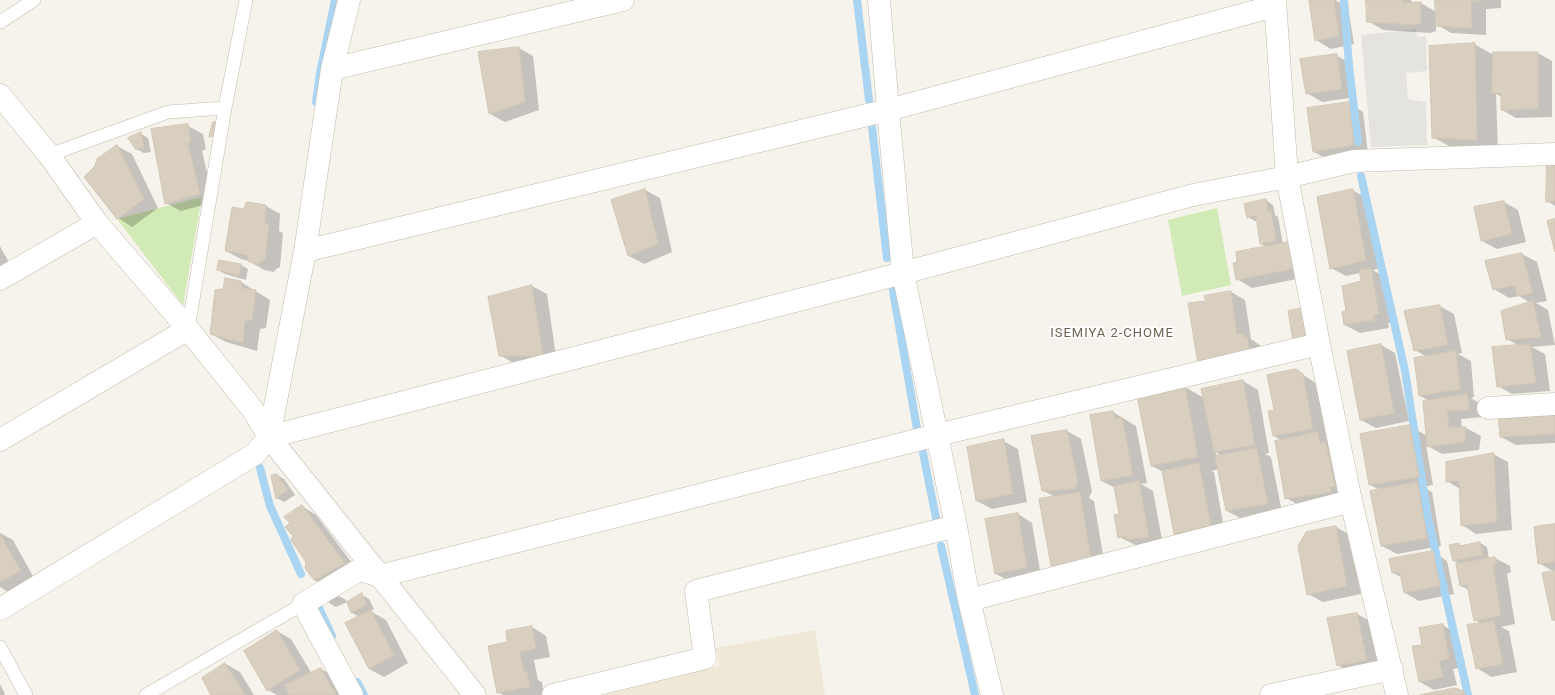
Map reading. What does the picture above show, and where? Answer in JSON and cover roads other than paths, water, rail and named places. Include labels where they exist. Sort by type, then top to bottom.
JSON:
[{"type":"street","points":[[0,609],[255,454],[269,437],[305,251],[332,70],[349,0]]},
{"type":"street","points":[[332,70],[623,0]]},
{"type":"street","points":[[880,0],[888,110],[903,273],[956,526],[969,600],[992,695]]},
{"type":"street","points":[[305,251],[888,110],[1275,3],[1287,177],[1351,501],[1398,695]]},
{"type":"street","points":[[0,96],[49,155],[97,223],[188,329],[253,410],[269,437],[475,695]]},
{"type":"street","points":[[269,437],[903,273],[1193,195],[1287,177],[1354,161],[1555,154]]},
{"type":"street","points":[[0,279],[97,223]]},
{"type":"street","points":[[0,440],[188,329]]},
{"type":"street","points":[[352,695],[303,604],[359,570],[380,576],[937,435],[1319,344]]},
{"type":"street","points":[[1488,408],[1555,404]]},
{"type":"street","points":[[969,600],[1351,501]]},
{"type":"street","points":[[553,695],[705,658],[696,591],[956,526]]},
{"type":"street","points":[[1271,695],[1392,669]]},
{"type":"lane","points":[[0,22],[34,0]]},
{"type":"lane","points":[[188,329],[225,108],[246,0]]},
{"type":"lane","points":[[49,155],[168,112],[225,108]]},
{"type":"lane","points":[[146,695],[303,604]]},
{"type":"lane","points":[[0,647],[26,695]]},
{"type":"waterway","points":[[316,102],[320,73],[335,0]]},
{"type":"waterway","points":[[857,0],[869,100]]},
{"type":"waterway","points":[[1344,0],[1349,66],[1358,142]]},
{"type":"waterway","points":[[872,127],[887,258]]},
{"type":"waterway","points":[[1361,176],[1405,371],[1428,518],[1468,695]]},
{"type":"waterway","points":[[893,291],[917,429]]},
{"type":"waterway","points":[[923,453],[936,518]]},
{"type":"waterway","points":[[260,468],[270,506],[301,574]]},
{"type":"waterway","points":[[941,546],[975,695]]},
{"type":"waterway","points":[[319,608],[332,636]]},
{"type":"waterway","points":[[357,682],[364,695]]},
{"type":"district","name":"ISEMIYA 2-CHOME","points":[[1112,334]]}]
